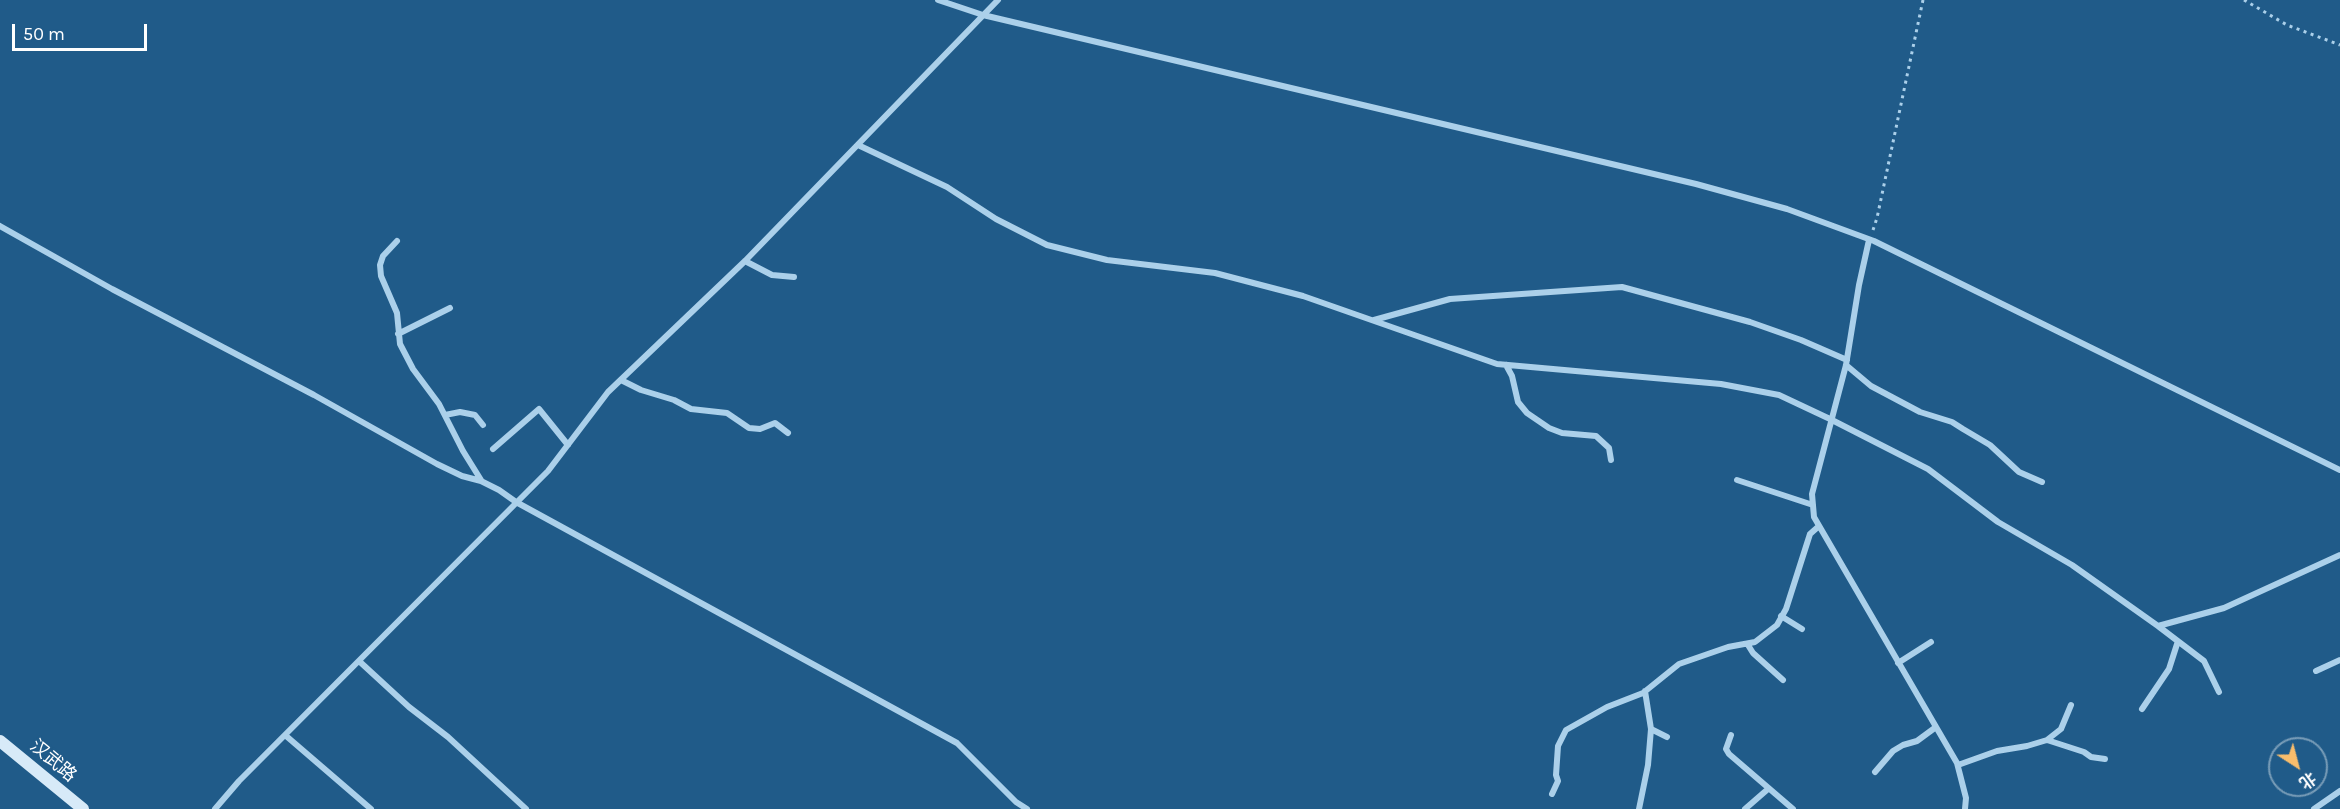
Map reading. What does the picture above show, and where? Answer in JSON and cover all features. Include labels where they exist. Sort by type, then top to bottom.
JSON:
[{"type":"main road","name":"汉武路","points":[[0,741],[83,809]]},
{"type":"street","points":[[938,0],[983,15],[1696,184],[1787,209],[1869,240],[2340,470]]},
{"type":"street","points":[[215,809],[285,735],[548,471],[608,392],[745,261],[998,0]]},
{"type":"street","points":[[858,145],[947,187],[996,219],[1047,245],[1107,260],[1215,273],[1303,296],[1497,364],[1720,384],[1779,395],[1928,469],[1998,522],[2072,566],[2178,641],[2204,661],[2220,692]]},
{"type":"street","points":[[0,226],[111,289],[314,395],[437,464],[462,476],[481,481],[957,743],[1016,802],[1027,809]]},
{"type":"street","points":[[1869,240],[1846,362],[1812,494],[1814,517],[1958,765],[1966,798],[1965,809]]},
{"type":"street","points":[[397,241],[383,256],[380,265],[381,276],[397,313],[398,334],[404,354],[445,415],[481,481]]},
{"type":"street","points":[[745,261],[772,275],[794,277]]},
{"type":"street","points":[[1373,320],[1450,299],[1622,287],[1750,322],[1801,340],[1846,362],[1871,386],[1920,412],[1952,422],[1990,445],[2019,472],[2042,482]]},
{"type":"street","points":[[398,334],[450,308]]},
{"type":"street","points":[[1506,365],[1512,376],[1518,402],[1527,413],[1549,428],[1562,433],[1596,436],[1609,448],[1611,460]]},
{"type":"street","points":[[621,380],[641,390],[674,400],[691,409],[727,413],[749,428],[760,429],[775,423],[788,434]]},
{"type":"street","points":[[493,449],[539,409],[568,445]]},
{"type":"street","points":[[445,415],[460,412],[475,415],[483,425]]},
{"type":"street","points":[[1737,480],[1813,506]]},
{"type":"street","points":[[1552,794],[1558,781],[1556,776],[1558,746],[1566,730],[1606,707],[1645,691],[1669,670],[1689,660],[1728,647],[1748,645],[1763,637],[1777,625],[1786,609],[1810,534],[1819,526]]},
{"type":"street","points":[[2158,626],[2224,608],[2340,555]]},
{"type":"street","points":[[1781,616],[1802,629]]},
{"type":"street","points":[[2142,709],[2165,676],[2178,641]]},
{"type":"street","points":[[1898,663],[1931,642]]},
{"type":"street","points":[[1748,645],[1753,653],[1783,680]]},
{"type":"street","points":[[2316,670],[2340,660]]},
{"type":"street","points":[[359,661],[409,707],[448,737],[526,809]]},
{"type":"street","points":[[1639,808],[1648,765],[1651,729],[1645,691]]},
{"type":"street","points":[[1958,765],[1997,751],[2047,740],[2061,729],[2070,705]]},
{"type":"street","points":[[1875,772],[1893,751],[1917,741],[1936,728]]},
{"type":"street","points":[[1651,729],[1667,737]]},
{"type":"street","points":[[285,735],[371,809]]},
{"type":"street","points":[[1731,735],[1726,749],[1729,754],[1793,809]]},
{"type":"street","points":[[2047,740],[2084,752],[2091,757],[2105,759]]},
{"type":"street","points":[[1745,809],[1767,789]]},
{"type":"street","points":[[2314,809],[2340,790]]},
{"type":"path","points":[[1869,240],[1877,218],[1923,0]]},
{"type":"path","points":[[2244,0],[2288,25],[2340,45]]}]
